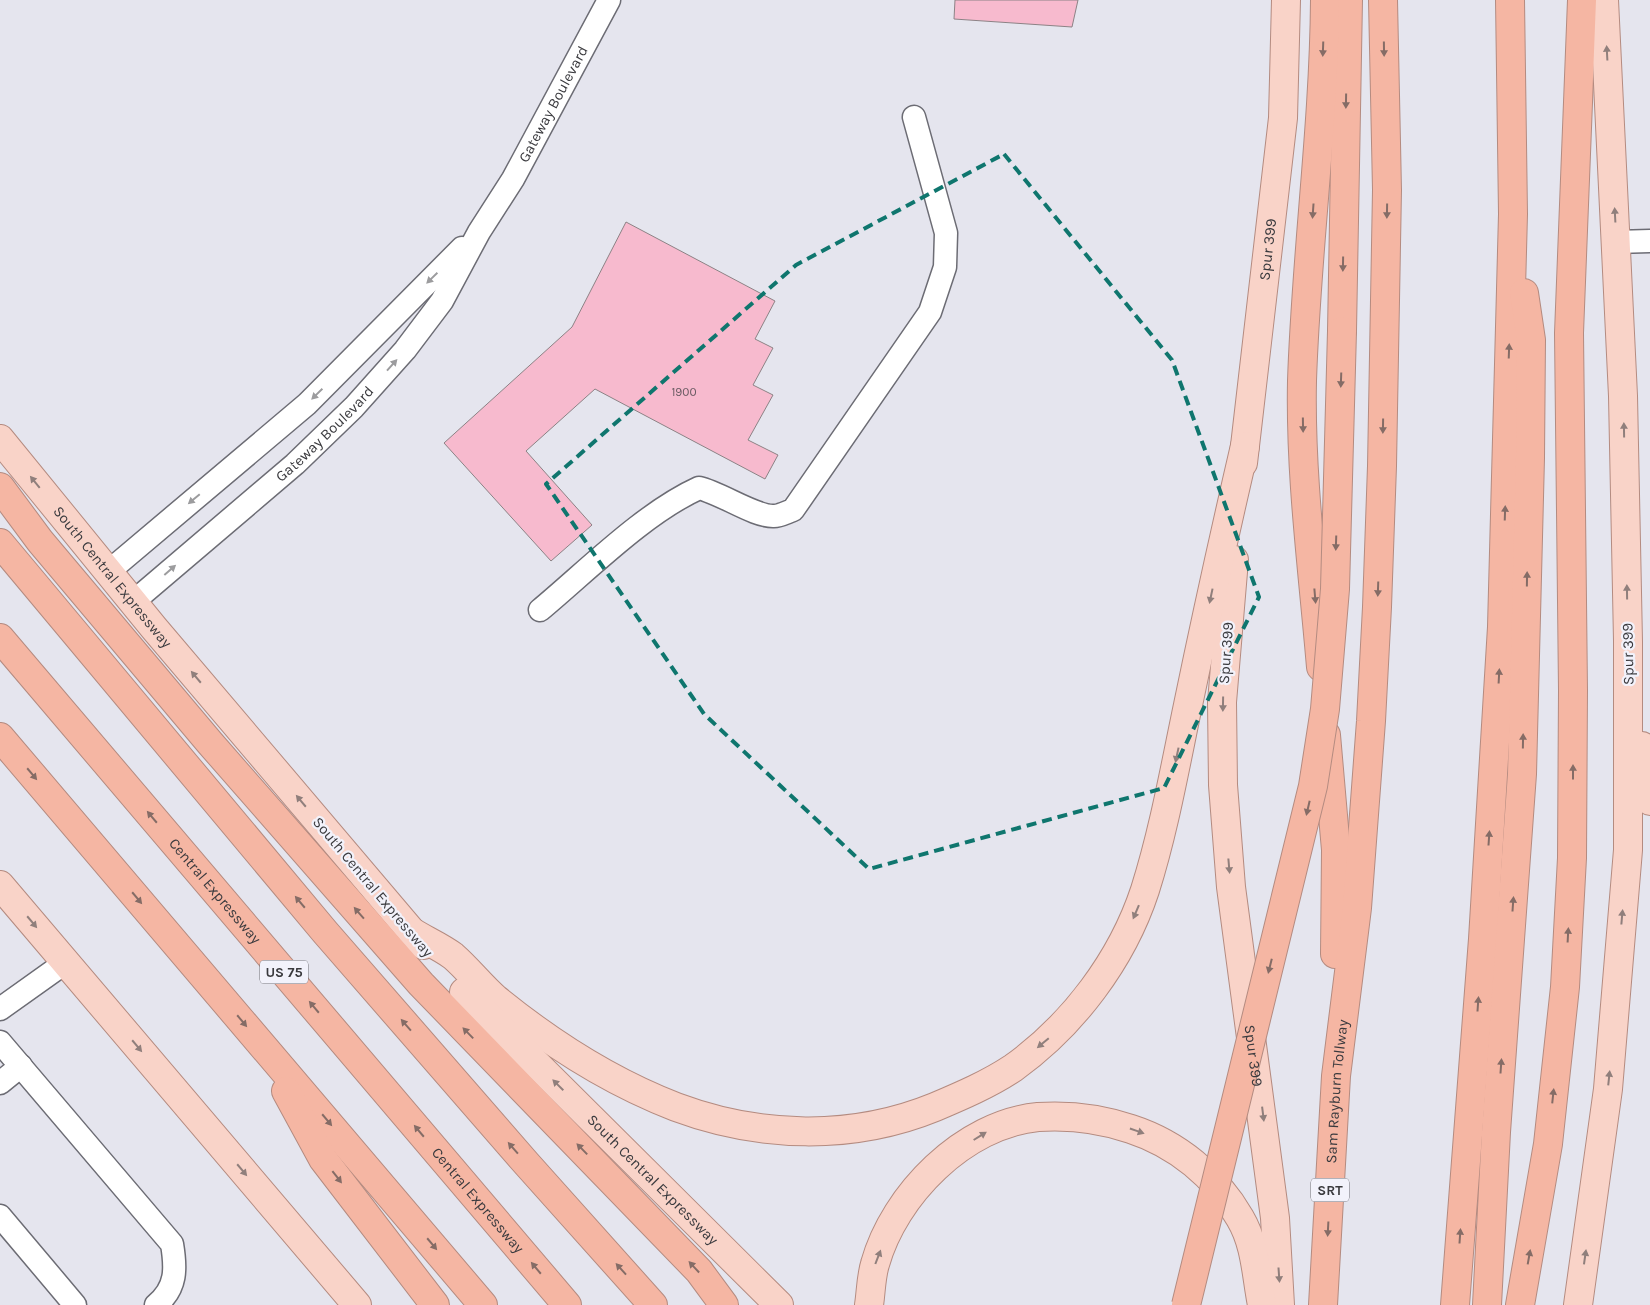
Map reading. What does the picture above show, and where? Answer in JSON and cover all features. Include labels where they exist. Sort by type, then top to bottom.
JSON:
[{"type":"highway","points":[[1325,0],[1322,84],[1304,331],[1302,384],[1306,497],[1336,850],[1336,1076]]},
{"type":"highway","points":[[1186,1305],[1313,786],[1325,709],[1335,589],[1348,0]]},
{"type":"highway","name":"Sam Rayburn Tollway","points":[[1323,1305],[1336,1076],[1357,908],[1372,721],[1382,476],[1387,190],[1383,0]]},
{"type":"highway","points":[[1455,1305],[1483,939],[1502,627],[1513,214],[1510,0]]},
{"type":"highway","points":[[1520,1305],[1548,1144],[1565,987],[1572,858],[1573,690],[1569,333],[1582,0]]},
{"type":"highway","points":[[1487,1305],[1496,1132],[1522,774],[1530,458],[1531,340],[1513,214]]},
{"type":"highway","points":[[0,487],[40,541],[210,743],[421,984],[699,1272],[724,1305]]},
{"type":"highway","points":[[0,543],[325,932],[526,1163],[653,1305]]},
{"type":"highway","name":"Central Expressway","points":[[0,638],[567,1305]]},
{"type":"highway","points":[[0,737],[483,1305]]},
{"type":"highway","points":[[261,1043],[323,1159],[435,1305]]},
{"type":"main road","name":"Spur 399","points":[[1280,1305],[1275,1218],[1231,887],[1223,785],[1222,702],[1227,628],[1245,446],[1283,118],[1286,0]]},
{"type":"main road","name":"Spur 399","points":[[1578,1305],[1599,1164],[1615,1023],[1628,850],[1628,641],[1623,396],[1604,0]]},
{"type":"main road","name":"South Central Expressway","points":[[0,439],[133,602],[465,994],[779,1305]]},
{"type":"main road","points":[[412,932],[452,955],[494,997],[574,1056],[623,1083],[676,1107],[731,1124],[790,1133],[848,1130],[913,1116],[968,1094],[1013,1068],[1056,1032],[1092,991],[1124,940],[1144,892],[1163,820],[1245,446]]},
{"type":"main road","points":[[1628,641],[1650,801]]},
{"type":"main road","points":[[0,885],[357,1305]]},
{"type":"main road","points":[[869,1305],[875,1264],[890,1225],[913,1191],[944,1159],[990,1130],[1037,1117],[1109,1122],[1144,1134],[1175,1150],[1211,1176],[1240,1218],[1255,1256],[1262,1305]]},
{"type":"street","name":"Gateway Boulevard","points":[[133,602],[294,464],[354,407],[405,350],[442,301],[479,232],[540,131],[609,0]]},
{"type":"street","points":[[540,610],[654,515],[677,498],[699,488],[716,492],[760,514],[774,516],[793,510],[930,312],[945,267],[946,233],[914,117]]},
{"type":"street","name":"Gateway Boulevard","points":[[108,572],[307,404],[479,232]]},
{"type":"street","points":[[1616,242],[1650,241]]},
{"type":"street","points":[[0,1009],[66,962]]},
{"type":"street","points":[[0,1042],[172,1244],[176,1268],[170,1289],[156,1305]]},
{"type":"street","points":[[0,1083],[21,1066]]},
{"type":"street","points":[[0,1216],[75,1305]]},
{"type":"highlighted area","points":[[1004,154],[1172,360],[1259,597],[1164,788],[869,869],[704,714],[546,484],[796,265]]},
{"type":"building","points":[[955,0],[1078,0],[1072,27],[954,19]]},
{"type":"building","points":[[626,222],[775,301],[755,339],[773,348],[753,385],[773,395],[748,440],[778,455],[765,479],[595,389],[526,451],[592,525],[551,561],[444,443],[572,327]]}]
